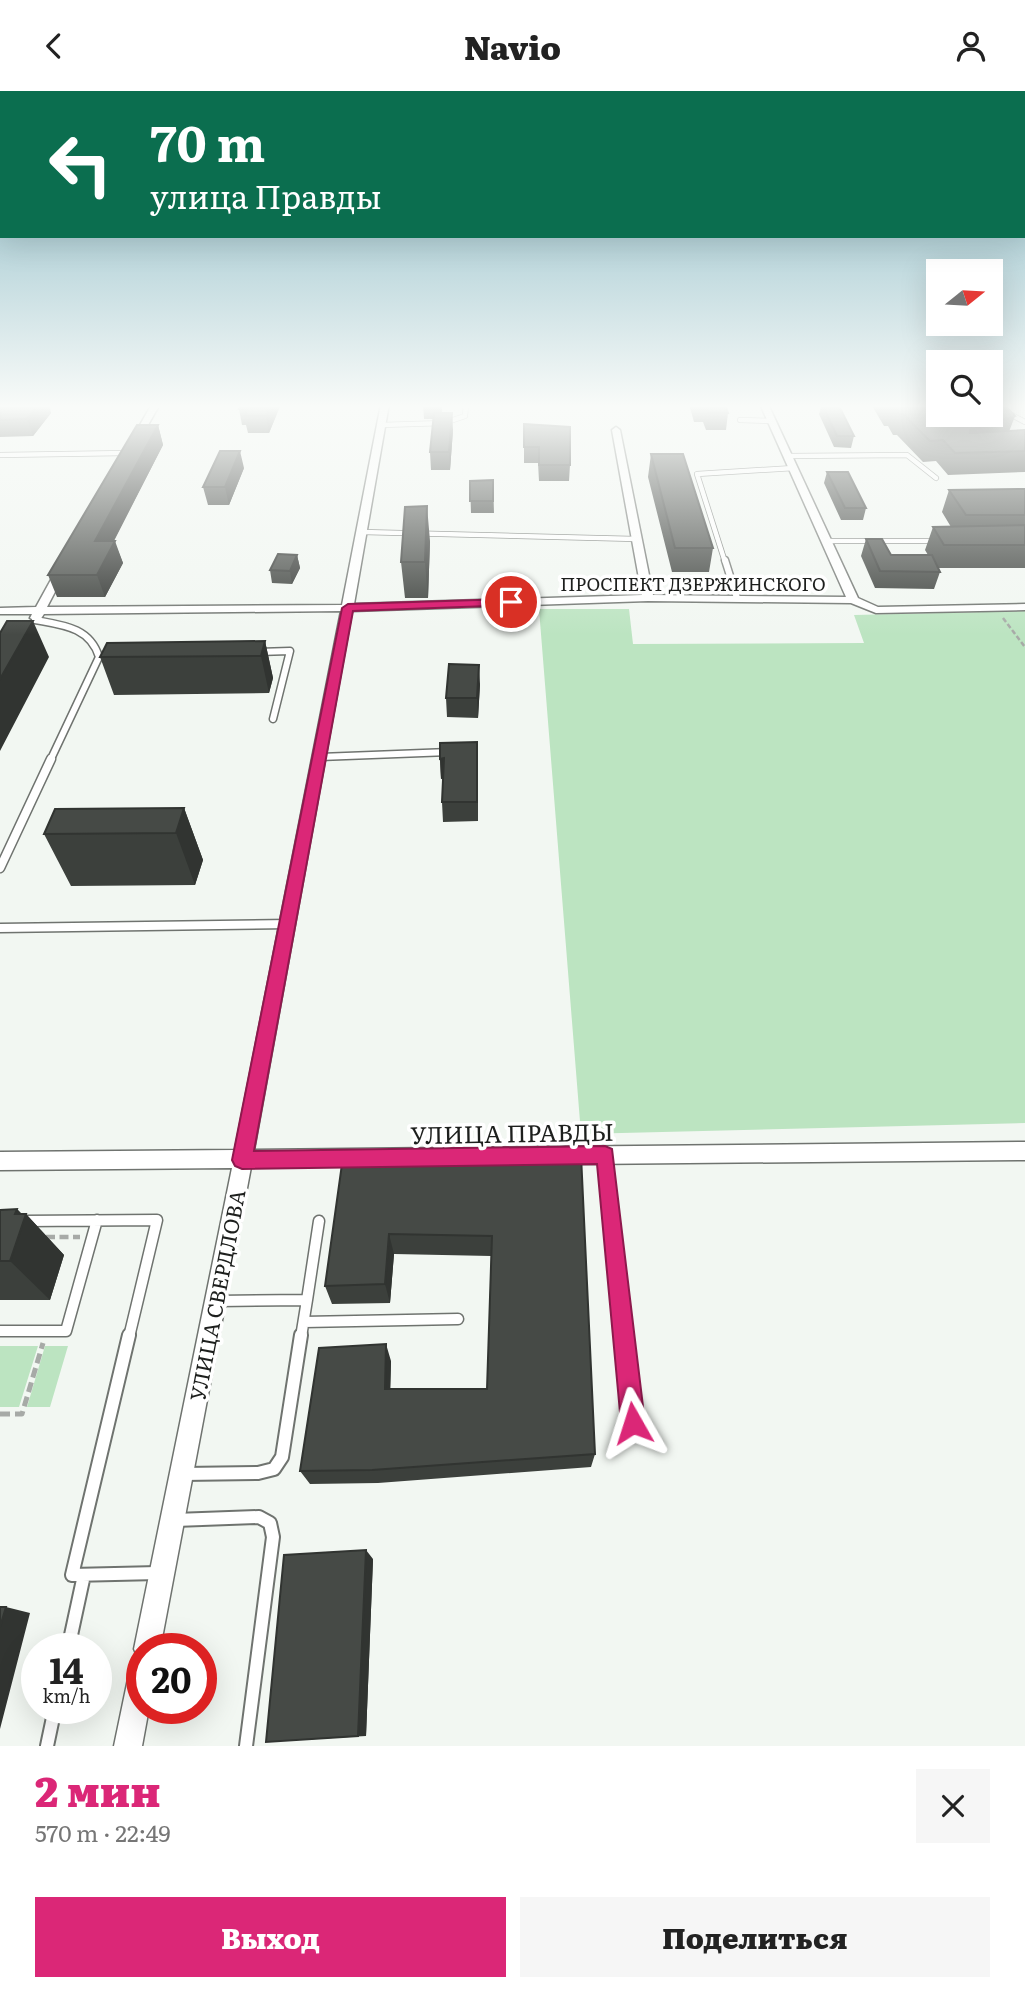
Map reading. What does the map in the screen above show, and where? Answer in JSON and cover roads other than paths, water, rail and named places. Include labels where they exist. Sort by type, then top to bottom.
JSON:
[{"type":"street","name":"УЛИЦА СВЕРДЛОВА","points":[[150,1633],[289,924],[371,481]]},
{"type":"street","points":[[625,481],[648,598]]},
{"type":"street","points":[[800,481],[853,600]]},
{"type":"street","points":[[34,620],[66,562]]},
{"type":"street","name":"ПРОСПЕКТ ДЗЕРЖИНСКОГО","points":[[15,625],[66,610],[348,608],[648,598],[853,600],[876,610],[1025,607]]},
{"type":"street","name":"ПРОСПЕКТ ДЗЕРЖИНСКОГО","points":[[0,611],[34,620]]},
{"type":"street","name":"УЛИЦА ПРАВДЫ","points":[[0,1161],[1025,1151]]},
{"type":"street","points":[[128,1746],[132,1724]]},
{"type":"lane","points":[[699,481],[737,598]]},
{"type":"lane","points":[[362,532],[636,539]]},
{"type":"lane","points":[[828,541],[946,541]]},
{"type":"lane","points":[[0,868],[99,657],[97,645],[89,634],[34,620]]},
{"type":"lane","points":[[248,652],[290,652],[273,719]]},
{"type":"lane","points":[[98,653],[112,653]]},
{"type":"lane","points":[[320,757],[452,752]]},
{"type":"lane","points":[[0,928],[289,924]]},
{"type":"lane","points":[[605,1155],[633,1423]]},
{"type":"lane","points":[[0,1331],[66,1331],[97,1220]]},
{"type":"lane","points":[[12,1221],[157,1220],[72,1576],[162,1573]]},
{"type":"lane","points":[[181,1474],[258,1473],[274,1469],[282,1457],[319,1221]]},
{"type":"lane","points":[[215,1301],[307,1300]]},
{"type":"lane","points":[[304,1322],[458,1319]]},
{"type":"lane","points":[[172,1520],[259,1517],[270,1523],[273,1537],[246,1746]]},
{"type":"lane","points":[[71,1633],[83,1576]]},
{"type":"lane","points":[[47,1746],[52,1724]]}]
